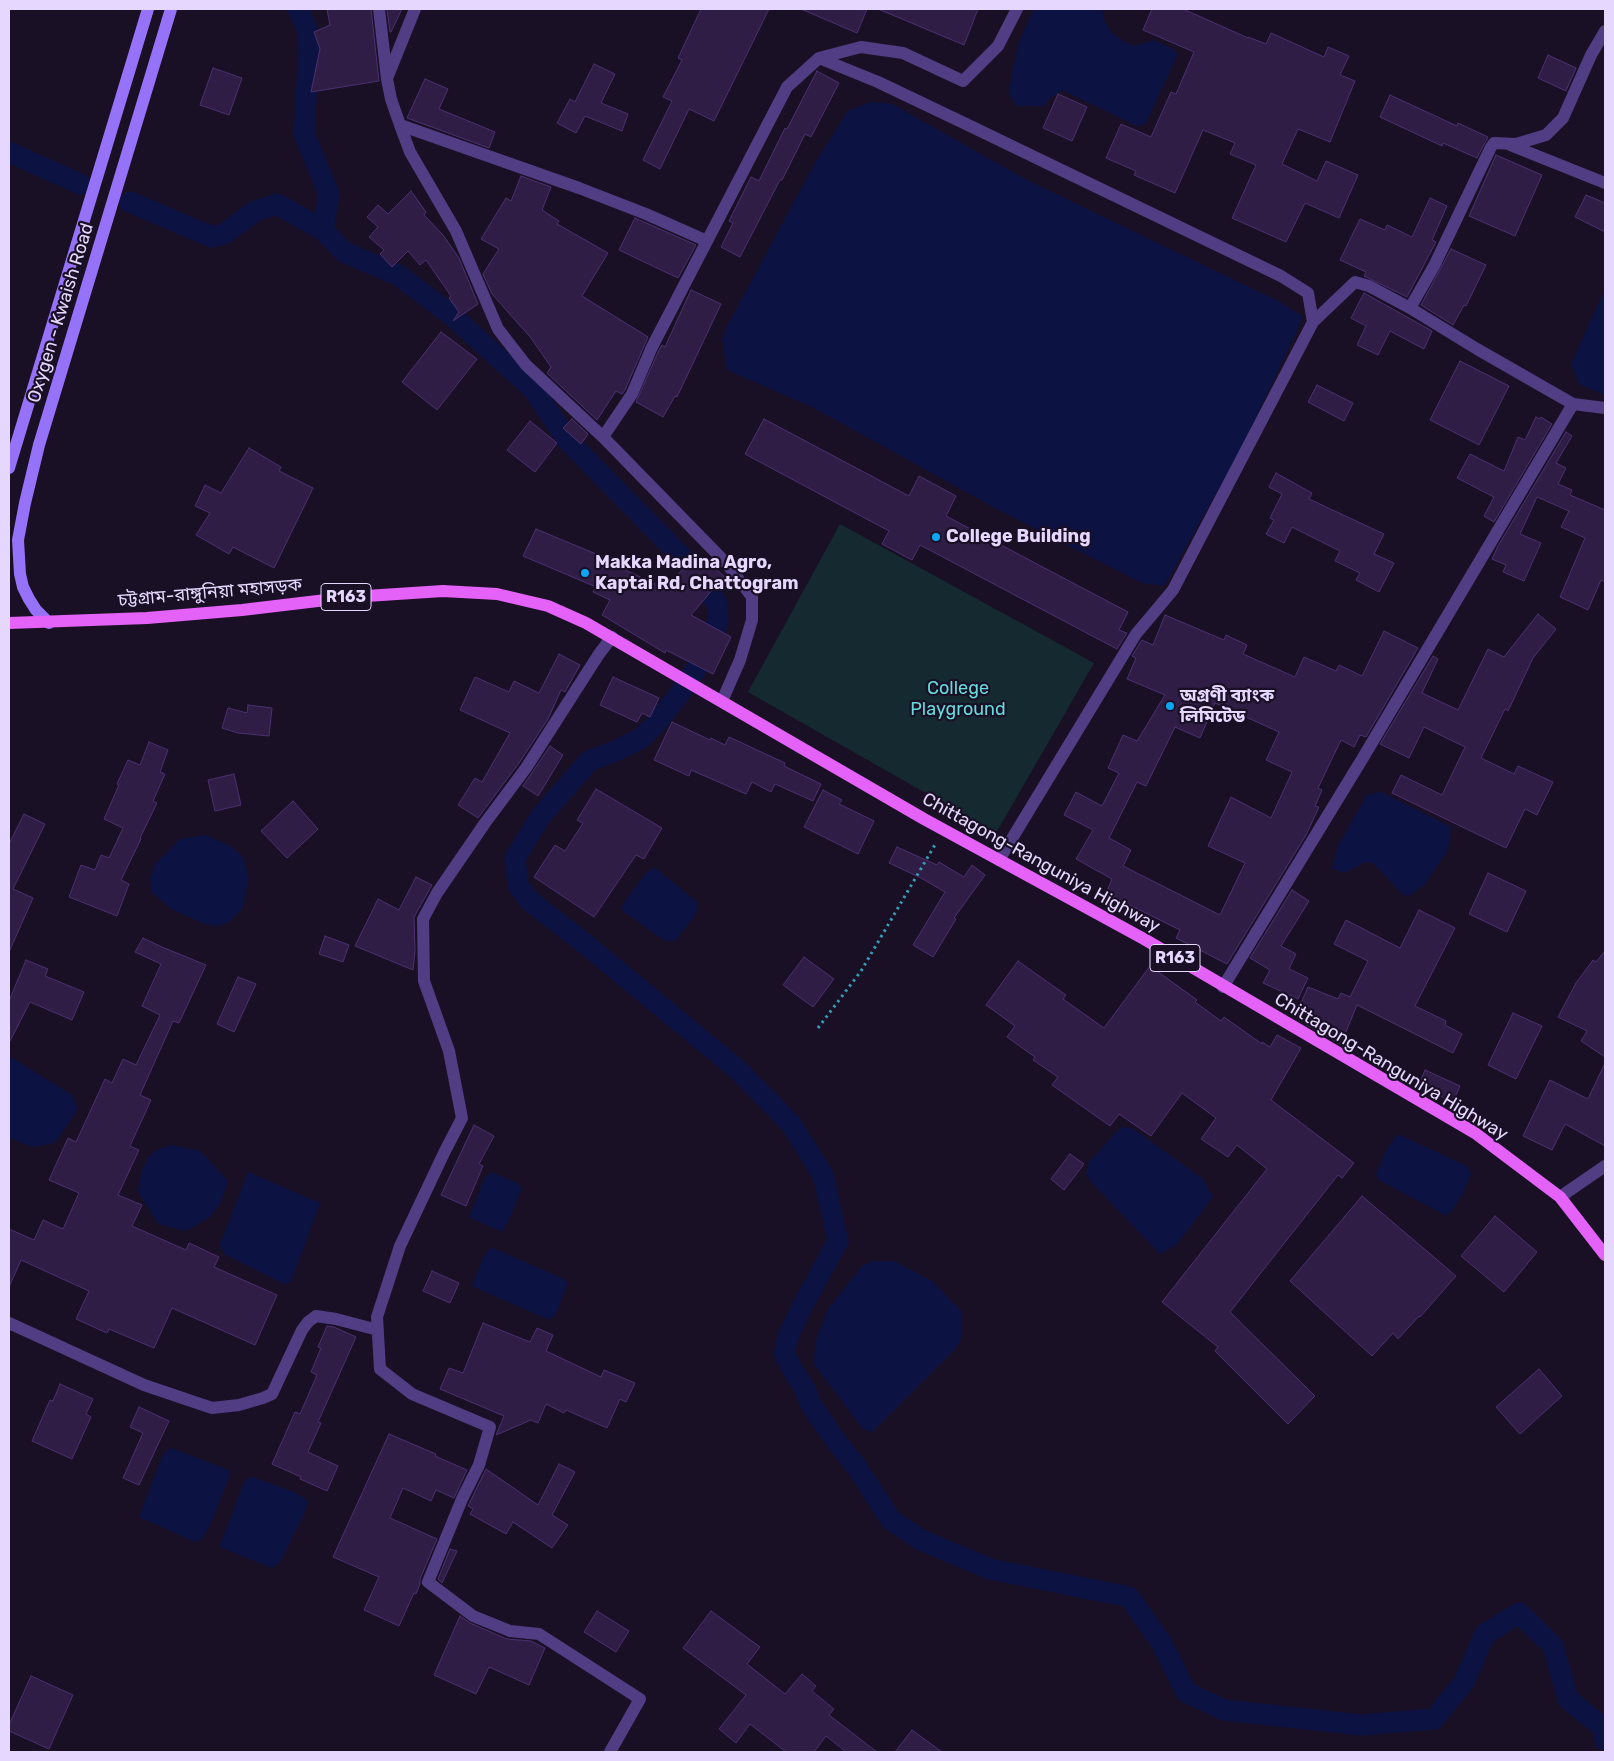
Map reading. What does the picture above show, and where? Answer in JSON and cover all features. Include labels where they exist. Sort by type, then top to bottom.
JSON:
[{"type":"main road","name":"Oxygen - Kwaish Road","points":[[9,468],[148,9]]},
{"type":"main road","name":"Oxygen - Kwaish Road","points":[[50,622],[36,610],[29,599],[23,587],[20,574],[18,540],[25,503],[38,445],[170,9]]},
{"type":"main road","name":"চট্টগ্রাম-রাঙ্গুনিয়া মহাসড়ক","points":[[9,623],[147,618],[242,610],[351,597],[443,592],[497,594],[548,606],[586,623],[667,669]]},
{"type":"main road","name":"Chittagong-Ranguniya Highway","points":[[667,669],[743,715],[944,830],[1144,939],[1474,1133],[1560,1197],[1605,1255]]},
{"type":"street","points":[[379,9],[391,99],[410,152],[456,231],[498,329],[526,365],[604,437],[728,564],[752,597],[752,620],[740,660],[719,699]]},
{"type":"street","points":[[387,79],[415,9]]},
{"type":"street","points":[[604,437],[632,394],[652,347],[787,87],[819,58],[861,47],[903,53],[963,81],[998,46],[1018,9]]},
{"type":"street","points":[[1410,308],[1434,266],[1494,143],[1516,144],[1546,135],[1563,118],[1591,55],[1605,31]]},
{"type":"street","points":[[819,58],[896,90],[1281,276],[1308,293],[1314,322]]},
{"type":"street","points":[[400,125],[579,188],[646,214],[707,241]]},
{"type":"street","points":[[1506,143],[1605,183]]},
{"type":"street","points":[[999,860],[1136,634],[1172,590],[1314,322],[1355,282],[1369,286],[1410,308],[1573,404],[1605,408]]},
{"type":"street","points":[[1223,987],[1364,756],[1573,404]]},
{"type":"street","points":[[610,1752],[640,1699],[539,1634],[510,1631],[473,1616],[428,1582],[462,1498],[479,1465],[490,1426],[412,1394],[380,1369],[377,1317],[400,1246],[462,1118],[449,1051],[424,981],[423,918],[437,893],[526,768],[599,654],[612,637]]},
{"type":"street","points":[[1560,1197],[1605,1166]]},
{"type":"street","points":[[9,1324],[144,1385],[212,1408],[240,1405],[272,1394],[302,1330],[316,1316],[330,1317],[378,1330]]},
{"type":"path","points":[[818,1028],[862,971],[944,830]]},
{"type":"green space","name":"College Playground","points":[[840,524],[1094,663],[996,833],[748,692]]},
{"type":"shaded area","points":[[1034,9],[1102,9],[1105,22],[1112,33],[1125,42],[1134,46],[1154,40],[1173,49],[1178,54],[1146,123],[1137,126],[1062,90],[1049,99],[1044,106],[1016,106],[1009,94],[1012,73],[1019,42]]},
{"type":"shaded area","points":[[871,102],[892,104],[1027,180],[1280,302],[1302,316],[1242,447],[1164,586],[1142,583],[995,508],[812,407],[727,370],[722,340],[725,330],[815,163],[848,111]]},
{"type":"shaded area","points":[[1605,289],[1605,395],[1579,384],[1571,364]]},
{"type":"shaded area","points":[[1381,792],[1451,827],[1448,850],[1425,884],[1409,896],[1403,895],[1374,864],[1366,862],[1344,873],[1332,868],[1338,846],[1367,795]]},
{"type":"shaded area","points":[[206,835],[230,846],[243,857],[249,877],[242,909],[228,923],[214,926],[202,923],[171,909],[151,891],[150,878],[155,864],[180,839]]},
{"type":"shaded area","points":[[656,868],[698,903],[693,918],[677,939],[673,941],[665,941],[624,912],[621,907],[645,874]]},
{"type":"shaded area","points":[[9,1056],[72,1095],[78,1109],[55,1143],[33,1147],[9,1138]]},
{"type":"shaded area","points":[[1121,1127],[1132,1128],[1203,1179],[1213,1197],[1176,1245],[1160,1254],[1091,1182],[1086,1174],[1089,1162]]},
{"type":"shaded area","points":[[1400,1135],[1467,1166],[1471,1174],[1462,1195],[1448,1215],[1379,1180],[1376,1175],[1385,1152],[1396,1136]]},
{"type":"shaded area","points":[[171,1145],[200,1151],[228,1181],[220,1204],[210,1217],[186,1231],[158,1224],[138,1192],[142,1170],[149,1156],[157,1150]]},
{"type":"shaded area","points":[[248,1172],[320,1203],[291,1282],[284,1284],[224,1254],[220,1245]]},
{"type":"shaded area","points":[[491,1172],[517,1183],[522,1188],[502,1232],[469,1217],[484,1179]]},
{"type":"shaded area","points":[[493,1248],[566,1280],[567,1285],[555,1316],[547,1319],[472,1286],[483,1258],[489,1249]]},
{"type":"shaded area","points":[[872,1261],[894,1261],[932,1281],[962,1312],[961,1339],[956,1348],[872,1432],[863,1429],[814,1364],[815,1343],[828,1309],[862,1266]]},
{"type":"shaded area","points":[[171,1448],[229,1470],[230,1475],[211,1523],[202,1539],[195,1542],[139,1517],[162,1457]]},
{"type":"shaded area","points":[[252,1477],[294,1492],[308,1501],[304,1514],[280,1562],[272,1568],[220,1547],[243,1485],[247,1478]]},
{"type":"building","points":[[327,9],[371,9],[379,81],[311,92],[320,49],[314,32],[330,25]]},
{"type":"building","points":[[387,9],[402,9],[391,32],[390,32]]},
{"type":"building","points":[[701,9],[769,9],[714,121],[689,109],[660,169],[643,160],[672,101],[663,97],[682,60],[678,58]]},
{"type":"building","points":[[801,9],[867,9],[857,33]]},
{"type":"building","points":[[878,9],[978,9],[964,45]]},
{"type":"building","points":[[1152,9],[1183,9],[1266,44],[1271,33],[1324,57],[1328,47],[1349,56],[1340,75],[1355,81],[1330,142],[1298,129],[1282,164],[1317,181],[1326,161],[1358,175],[1339,218],[1305,203],[1286,242],[1232,218],[1256,165],[1230,154],[1235,143],[1203,130],[1175,193],[1134,175],[1136,171],[1106,158],[1121,124],[1151,137],[1171,92],[1176,94],[1194,52],[1143,30]]},
{"type":"building","points":[[1548,55],[1576,68],[1566,91],[1538,78]]},
{"type":"building","points":[[594,64],[615,74],[601,103],[628,114],[622,131],[585,116],[576,133],[557,123],[570,99],[575,102]]},
{"type":"building","points":[[213,68],[242,78],[229,115],[200,105]]},
{"type":"building","points":[[817,71],[839,83],[811,137],[805,134],[740,257],[721,247],[733,223],[729,221],[751,177],[759,181],[785,128],[787,129]]},
{"type":"building","points":[[425,79],[448,89],[439,109],[495,132],[489,148],[407,118]]},
{"type":"building","points":[[1058,94],[1087,107],[1072,141],[1043,128]]},
{"type":"building","points":[[1390,95],[1457,126],[1458,123],[1488,137],[1477,158],[1443,143],[1442,146],[1380,117]]},
{"type":"building","points":[[1496,155],[1542,175],[1515,236],[1469,216]]},
{"type":"building","points":[[521,176],[551,187],[542,210],[559,221],[557,224],[608,253],[582,296],[648,337],[625,390],[622,394],[616,391],[597,420],[547,373],[551,367],[531,338],[492,294],[483,274],[499,249],[481,239],[506,198],[511,201]]},
{"type":"building","points":[[411,191],[426,212],[424,215],[443,235],[459,258],[478,304],[453,321],[459,312],[449,298],[451,296],[426,260],[420,265],[408,251],[392,267],[380,254],[384,250],[369,237],[378,227],[367,217],[378,205],[388,214]]},
{"type":"building","points":[[1586,195],[1605,203],[1605,232],[1575,217]]},
{"type":"building","points":[[1430,198],[1447,206],[1432,240],[1436,242],[1407,297],[1364,276],[1366,272],[1340,260],[1360,219],[1385,230],[1387,225],[1412,237]]},
{"type":"building","points":[[635,218],[696,245],[678,278],[619,250]]},
{"type":"building","points":[[1451,249],[1486,265],[1466,306],[1464,305],[1453,325],[1421,305]]},
{"type":"building","points":[[691,290],[721,304],[677,397],[675,396],[663,417],[636,402],[659,350],[662,345],[665,347]]},
{"type":"building","points":[[1364,293],[1432,331],[1424,349],[1390,331],[1378,355],[1357,345],[1366,326],[1351,318]]},
{"type":"building","points":[[441,332],[477,359],[437,410],[402,382]]},
{"type":"building","points":[[1460,361],[1509,386],[1479,445],[1430,420]]},
{"type":"building","points":[[1317,385],[1353,403],[1344,421],[1308,402]]},
{"type":"building","points":[[1536,417],[1539,419],[1541,417],[1552,424],[1494,522],[1484,516],[1494,497],[1457,478],[1470,454],[1504,471],[1518,437],[1525,440]]},
{"type":"building","points":[[572,419],[588,434],[581,444],[563,428]]},
{"type":"building","name":"College Building","points":[[764,419],[909,496],[919,476],[956,496],[946,516],[1128,612],[1119,630],[1127,633],[1117,649],[920,545],[912,560],[882,544],[889,531],[745,454]]},
{"type":"building","points":[[530,421],[557,443],[535,472],[507,450]]},
{"type":"building","points":[[1566,432],[1572,436],[1556,463],[1566,468],[1558,484],[1572,490],[1570,495],[1605,510],[1605,582],[1601,580],[1588,610],[1560,597],[1585,538],[1561,527],[1569,511],[1537,497],[1520,534],[1541,543],[1524,581],[1503,572],[1506,565],[1492,559]]},
{"type":"building","points":[[249,448],[281,467],[279,471],[313,488],[274,568],[233,547],[229,554],[196,535],[210,513],[195,506],[205,485],[221,493]]},
{"type":"building","points":[[1276,473],[1312,493],[1309,499],[1384,534],[1374,554],[1394,563],[1379,592],[1356,580],[1360,573],[1335,561],[1340,551],[1292,527],[1284,543],[1266,534],[1274,520],[1270,518],[1282,494],[1269,487]]},
{"type":"building","points":[[536,529],[620,564],[619,567],[666,589],[696,553],[724,576],[691,615],[731,637],[713,674],[666,650],[665,653],[602,615],[610,600],[593,592],[596,587],[523,556]]},
{"type":"building","points":[[1538,614],[1556,629],[1533,658],[1508,711],[1505,709],[1481,758],[1514,774],[1518,766],[1553,782],[1537,815],[1525,809],[1506,848],[1392,793],[1401,775],[1442,795],[1465,747],[1424,727],[1409,758],[1380,744],[1433,656],[1438,659],[1422,693],[1458,710],[1488,649],[1504,657]]},
{"type":"building","points":[[1165,615],[1224,640],[1226,635],[1247,645],[1243,654],[1295,677],[1304,657],[1336,671],[1339,665],[1362,676],[1384,631],[1418,648],[1366,737],[1360,735],[1354,747],[1341,740],[1318,788],[1322,790],[1315,806],[1319,807],[1306,835],[1227,964],[1176,938],[1180,930],[1106,893],[1112,879],[1076,859],[1093,830],[1064,815],[1076,792],[1102,806],[1119,773],[1108,768],[1123,735],[1137,741],[1165,695],[1127,679],[1136,658],[1132,656],[1142,640],[1153,645]],"holes":[[[1215,703],[1279,732],[1266,760],[1292,772],[1271,818],[1231,797],[1208,846],[1245,863],[1220,915],[1123,866],[1131,850],[1109,838],[1137,782],[1146,786],[1175,727],[1200,738]]]},
{"type":"building","points":[[559,654],[580,665],[565,692],[561,690],[548,719],[519,763],[478,818],[458,805],[475,778],[482,782],[510,733],[460,710],[475,677],[509,692],[514,681],[539,693]]},
{"type":"building","points":[[613,677],[659,698],[650,717],[642,713],[637,722],[600,705]]},
{"type":"building","points":[[248,705],[272,708],[269,736],[238,733],[222,728],[228,708],[247,713]]},
{"type":"building","points":[[672,722],[725,745],[729,737],[785,763],[784,766],[821,784],[813,801],[775,784],[771,792],[752,782],[746,794],[691,770],[689,776],[654,760]]},
{"type":"building","points":[[149,742],[168,750],[160,772],[165,774],[153,801],[157,803],[121,880],[129,884],[117,916],[69,897],[81,865],[95,870],[101,855],[109,858],[123,828],[104,819],[128,760],[140,765]]},
{"type":"building","points":[[550,746],[563,755],[538,796],[523,786]]},
{"type":"building","points":[[234,774],[241,805],[215,811],[208,780]]},
{"type":"building","points":[[596,789],[662,828],[644,859],[636,855],[594,917],[534,877],[555,845],[565,851],[583,823],[577,820]]},
{"type":"building","points":[[823,790],[842,800],[839,804],[874,821],[858,854],[804,827]]},
{"type":"building","points":[[293,801],[318,829],[287,858],[261,831]]},
{"type":"building","points":[[24,814],[45,824],[13,889],[33,898],[9,952],[9,844]]},
{"type":"building","points":[[897,847],[937,865],[939,862],[964,877],[972,865],[985,875],[954,918],[956,919],[933,957],[913,945],[945,892],[889,863]]},
{"type":"building","points":[[1488,873],[1526,891],[1507,932],[1469,914]]},
{"type":"building","points":[[416,877],[432,885],[414,917],[415,951],[413,970],[355,946],[378,899],[399,910]]},
{"type":"building","points":[[1292,890],[1309,901],[1281,946],[1296,954],[1289,969],[1308,978],[1298,999],[1263,983],[1270,970],[1250,958]]},
{"type":"building","points":[[1419,910],[1455,928],[1415,1006],[1446,1021],[1445,1025],[1462,1034],[1453,1053],[1357,1005],[1341,1044],[1305,1024],[1310,1014],[1298,1010],[1308,987],[1338,999],[1341,993],[1350,997],[1368,961],[1334,944],[1346,920],[1400,948]]},
{"type":"building","points":[[325,936],[349,945],[343,962],[319,954]]},
{"type":"building","points":[[143,938],[206,965],[179,1023],[173,1021],[140,1095],[151,1100],[130,1146],[139,1150],[118,1195],[142,1205],[132,1226],[186,1250],[189,1243],[219,1257],[214,1267],[277,1295],[255,1345],[172,1308],[154,1348],[109,1329],[107,1333],[76,1319],[89,1291],[21,1260],[9,1287],[9,1229],[34,1240],[43,1220],[63,1229],[79,1193],[49,1180],[68,1138],[76,1142],[105,1079],[112,1083],[123,1059],[136,1065],[160,1015],[142,1006],[161,964],[135,952]]},
{"type":"building","points":[[1605,951],[1605,1057],[1581,1041],[1587,1031],[1558,1017],[1576,983],[1593,960],[1596,962]]},
{"type":"building","points":[[804,957],[834,979],[813,1007],[783,985]]},
{"type":"building","points":[[26,960],[48,969],[45,976],[84,992],[72,1020],[30,1002],[9,1043],[9,1001]]},
{"type":"building","points":[[1018,961],[1066,995],[1063,999],[1104,1028],[1150,966],[1197,1000],[1195,1002],[1221,1021],[1224,1017],[1262,1044],[1262,1042],[1270,1047],[1277,1035],[1301,1048],[1271,1100],[1354,1163],[1342,1178],[1338,1175],[1230,1312],[1315,1396],[1288,1424],[1215,1351],[1218,1347],[1162,1302],[1267,1169],[1237,1145],[1228,1157],[1201,1139],[1216,1118],[1182,1093],[1151,1136],[1119,1114],[1110,1126],[1052,1085],[1058,1077],[1033,1060],[1035,1057],[1007,1037],[1015,1026],[986,1005]]},
{"type":"building","points":[[238,977],[256,984],[234,1032],[217,1024]]},
{"type":"building","points":[[1513,1013],[1542,1026],[1516,1079],[1488,1065]]},
{"type":"building","points":[[1605,1063],[1605,1146],[1565,1124],[1552,1150],[1523,1136],[1550,1080],[1588,1099]]},
{"type":"building","points":[[1425,1070],[1460,1086],[1453,1102],[1418,1086]]},
{"type":"building","points":[[474,1125],[494,1136],[479,1164],[483,1166],[466,1206],[441,1195]]},
{"type":"building","points":[[1070,1154],[1084,1164],[1064,1190],[1051,1179]]},
{"type":"building","points":[[1362,1196],[1456,1276],[1398,1339],[1393,1333],[1372,1356],[1290,1281]]},
{"type":"building","points":[[1495,1216],[1537,1252],[1504,1292],[1461,1256]]},
{"type":"building","points":[[432,1271],[459,1283],[450,1303],[423,1291]]},
{"type":"building","points":[[483,1323],[530,1342],[537,1328],[553,1335],[546,1351],[601,1377],[604,1370],[635,1383],[626,1402],[620,1399],[607,1428],[566,1410],[564,1413],[546,1404],[538,1423],[531,1420],[496,1435],[504,1416],[440,1389],[449,1368],[463,1373]]},
{"type":"building","points":[[327,1326],[334,1327],[356,1337],[318,1422],[321,1423],[308,1452],[338,1466],[327,1491],[272,1464],[295,1412],[300,1414],[317,1375],[311,1372],[321,1348],[318,1347]]},
{"type":"building","points":[[1539,1369],[1562,1396],[1520,1434],[1496,1407]]},
{"type":"building","points":[[60,1384],[93,1399],[86,1414],[91,1417],[72,1459],[32,1441],[50,1400],[53,1401]]},
{"type":"building","points":[[139,1407],[169,1421],[139,1485],[123,1478],[143,1433],[130,1427]]},
{"type":"building","points":[[389,1434],[436,1454],[435,1456],[467,1470],[454,1498],[436,1490],[431,1501],[403,1488],[390,1518],[437,1539],[420,1579],[416,1594],[414,1593],[399,1626],[364,1610],[379,1577],[333,1557]]},
{"type":"building","points":[[559,1464],[575,1472],[552,1515],[568,1525],[552,1548],[513,1522],[506,1534],[470,1514],[473,1509],[468,1506],[486,1469],[538,1505]]},
{"type":"building","points":[[450,1549],[457,1551],[442,1583],[438,1579]]},
{"type":"building","points":[[597,1611],[629,1631],[616,1652],[584,1632]]},
{"type":"building","points":[[711,1611],[760,1647],[747,1664],[785,1694],[802,1674],[816,1686],[812,1691],[834,1709],[829,1715],[877,1752],[846,1752],[826,1736],[814,1752],[786,1752],[750,1724],[736,1743],[719,1729],[746,1695],[683,1648]]},
{"type":"building","points":[[460,1616],[470,1623],[507,1639],[531,1641],[545,1648],[529,1685],[489,1667],[476,1694],[434,1675]]},
{"type":"building","points":[[31,1676],[73,1695],[49,1749],[9,1731],[9,1725]]},
{"type":"building","points":[[912,1730],[942,1752],[895,1752]]},
{"type":"waterway","points":[[298,9],[307,29],[309,49],[304,134],[329,194],[323,230],[344,252],[398,275],[450,314],[533,389],[569,442],[686,561],[717,603],[718,620],[709,646],[702,660],[677,697],[653,727],[640,739],[589,761],[541,816],[515,858],[518,885],[530,901],[589,947],[738,1070],[791,1124],[823,1175],[838,1241],[789,1334],[784,1353],[804,1387],[810,1403],[838,1444],[856,1466],[891,1520],[921,1540],[990,1569],[1129,1597],[1161,1642],[1186,1692],[1224,1710],[1361,1725],[1434,1719],[1464,1682],[1485,1634],[1519,1613],[1553,1646],[1568,1699],[1603,1728],[1605,1740]]},
{"type":"waterway","points":[[9,152],[80,184]]},
{"type":"waterway","points":[[130,202],[212,237],[224,234],[255,211],[277,204],[323,230]]},
{"type":"place","name":"College Building","points":[[936,537]]},
{"type":"place","name":"Makka Madina Agro, Kaptai Rd, Chattogram","points":[[585,573]]},
{"type":"place","name":"অগ্রণী ব্যাংক লিমিটেড","points":[[1170,706]]}]
